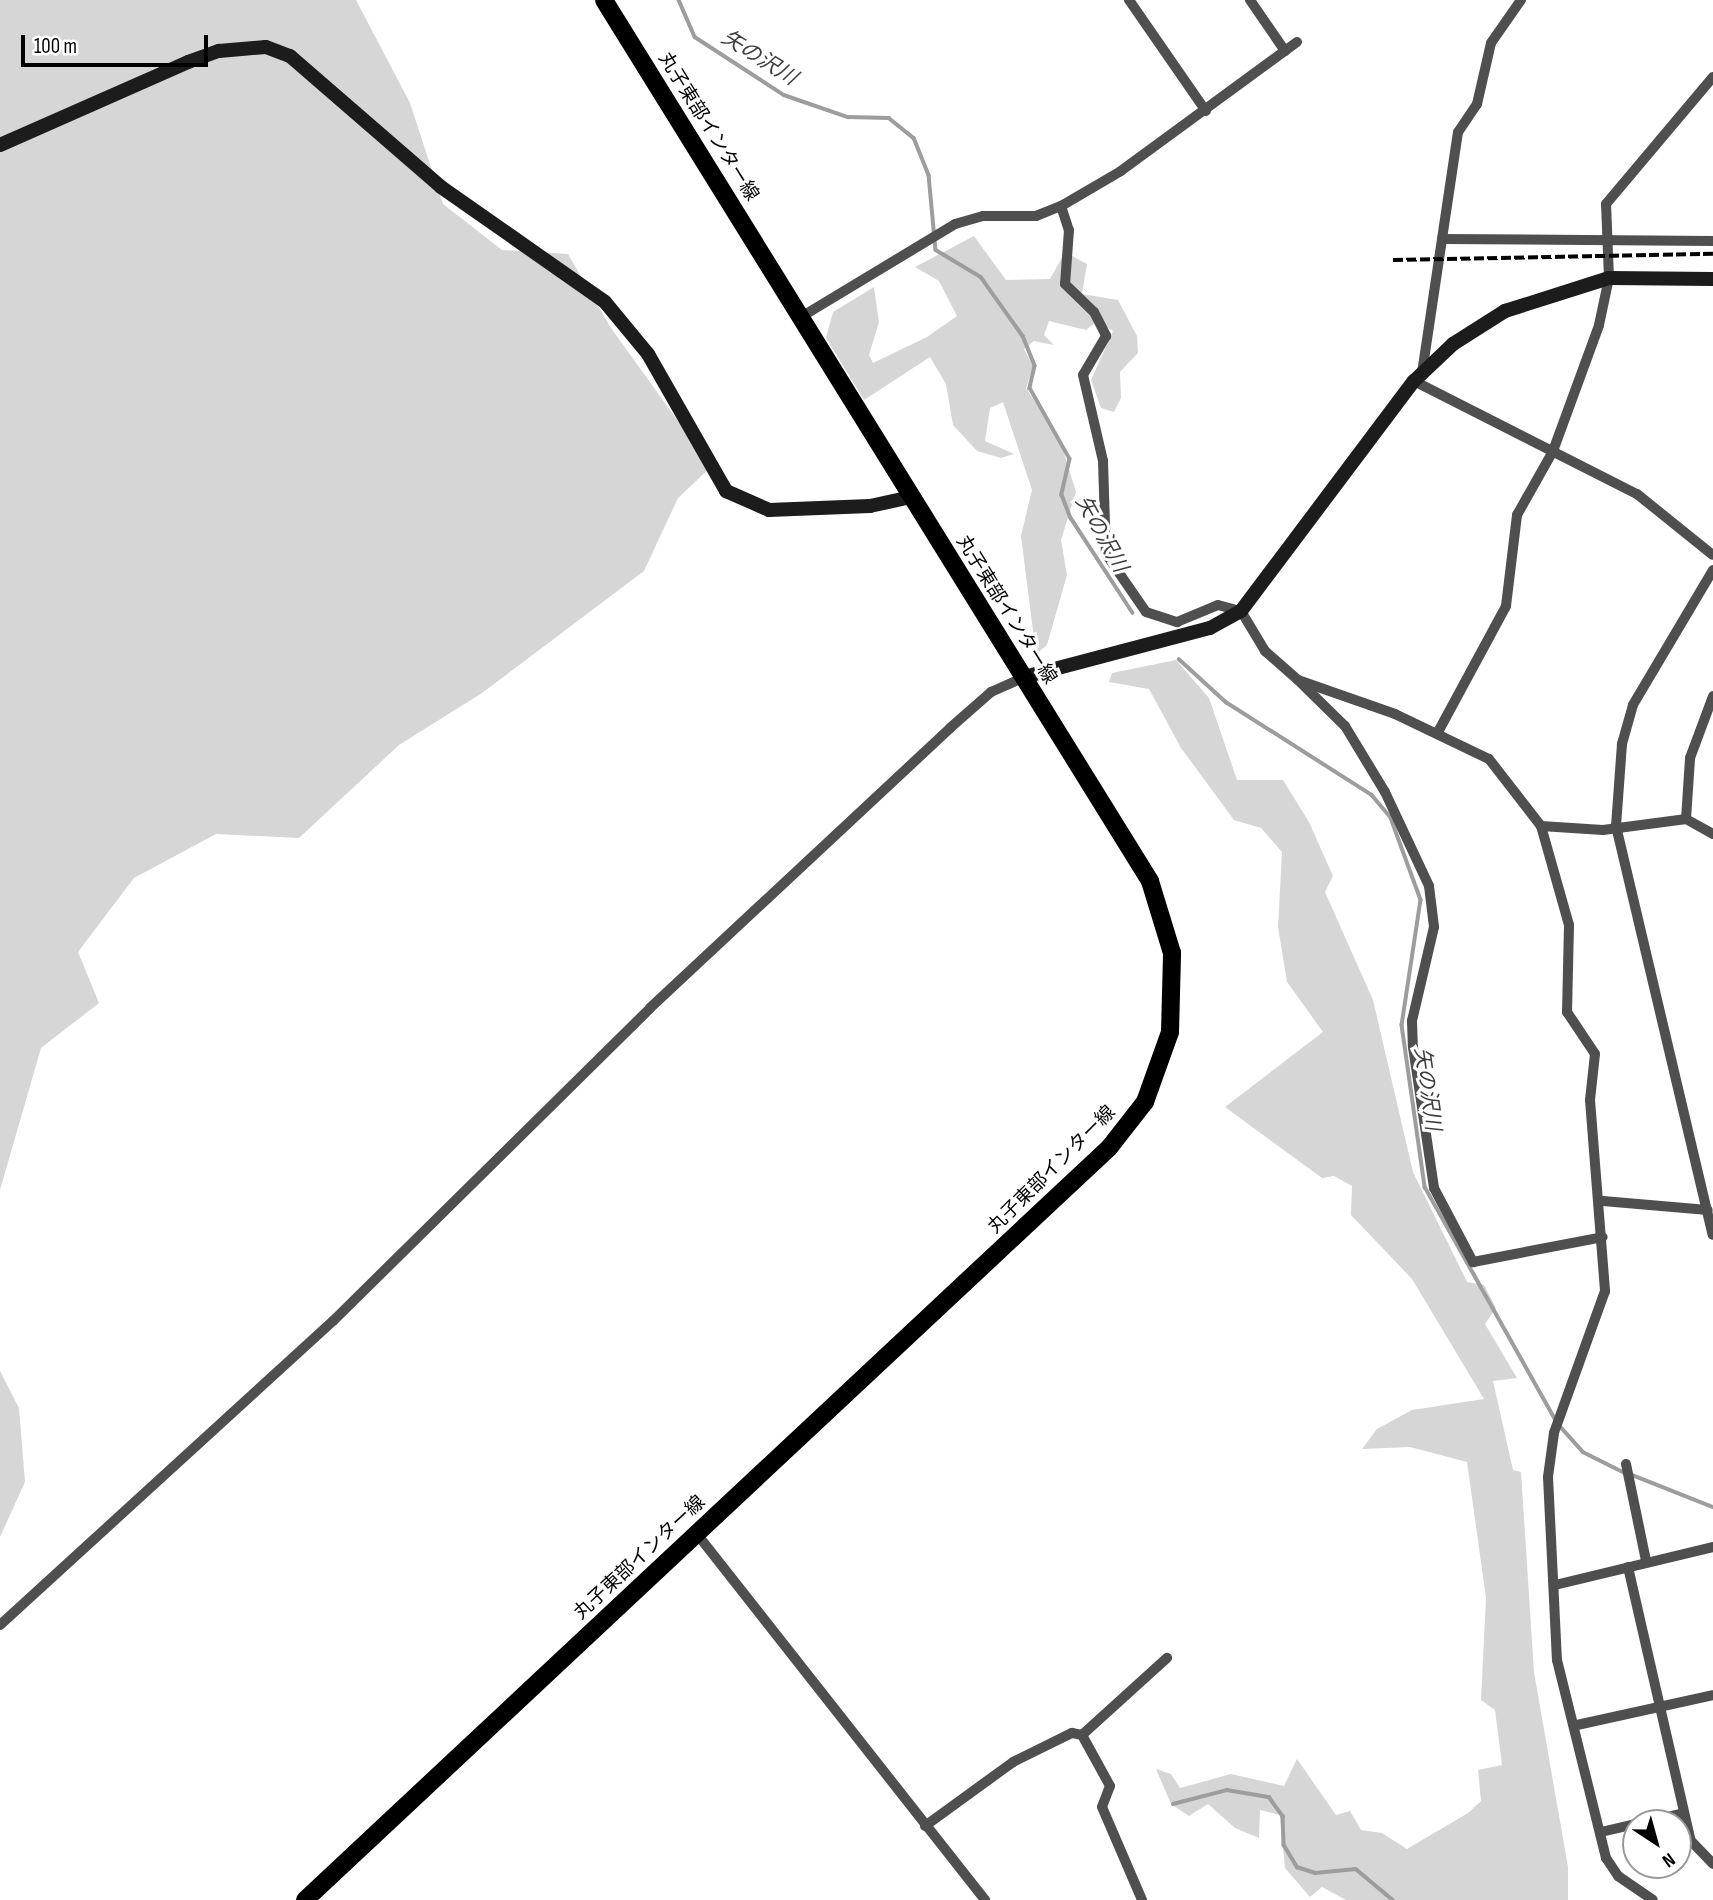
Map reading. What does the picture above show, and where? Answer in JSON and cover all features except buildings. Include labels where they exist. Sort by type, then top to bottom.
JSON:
[{"type":"main road","name":"丸子東部インター線","points":[[305,1900],[1102,1156],[1138,1114],[1158,1073],[1175,990],[1161,907],[1024,677],[604,0]]},
{"type":"street","points":[[1129,0],[1206,111]]},
{"type":"street","points":[[1250,0],[1285,51]]},
{"type":"street","points":[[1418,377],[1458,132],[1476,104],[1491,43],[1521,0]]},
{"type":"street","points":[[801,317],[922,241],[955,224],[983,216],[1035,216],[1061,206],[1206,111],[1297,42]]},
{"type":"street","points":[[0,145],[188,62],[227,49],[266,47],[290,56],[441,187],[606,302],[648,354],[726,491],[769,510],[870,506],[911,497]]},
{"type":"street","points":[[1438,732],[1506,606],[1517,515],[1553,451],[1609,278],[1610,240],[1606,204],[1713,77]]},
{"type":"street","points":[[1061,206],[1069,230],[1065,284],[1094,312],[1106,336],[1083,375],[1103,461],[1106,554],[1146,612],[1177,622],[1218,605],[1241,611],[1265,651],[1345,726],[1385,792],[1429,886],[1434,926],[1412,1021],[1413,1047],[1434,1188],[1473,1262],[1604,1237]]},
{"type":"street","points":[[1442,239],[1713,241]]},
{"type":"street","points":[[0,1625],[333,1321],[650,1009],[991,692],[1024,677],[1210,628],[1241,611],[1418,377],[1504,311],[1609,278],[1713,279]]},
{"type":"street","points":[[1418,377],[1637,494],[1713,555]]},
{"type":"street","points":[[1713,570],[1633,705],[1617,778],[1616,826],[1713,1235]]},
{"type":"street","points":[[1298,680],[1438,732],[1506,775],[1541,826],[1569,925],[1567,1012],[1595,1054],[1590,1100],[1604,1237],[1605,1291],[1554,1433],[1548,1477],[1561,1689],[1577,1725],[1601,1832],[1618,1877],[1653,1900]]},
{"type":"street","points":[[1686,819],[1690,758],[1713,696]]},
{"type":"street","points":[[1541,826],[1616,826],[1686,819],[1713,834]]},
{"type":"street","points":[[1602,1201],[1708,1210]]},
{"type":"street","points":[[1626,1470],[1646,1562]]},
{"type":"street","points":[[696,1534],[985,1900]]},
{"type":"street","points":[[1555,1585],[1713,1547]]},
{"type":"street","points":[[1628,1567],[1683,1809]]},
{"type":"street","points":[[1082,1735],[1167,1658]]},
{"type":"street","points":[[1577,1725],[1713,1695]]},
{"type":"street","points":[[925,1826],[1013,1762],[1072,1733],[1082,1735],[1110,1786],[1102,1807],[1142,1900]]},
{"type":"street","points":[[1601,1832],[1622,1827]]},
{"type":"street","points":[[1692,1842],[1713,1864]]},
{"type":"shaded area","points":[[0,0],[356,0],[410,103],[443,204],[502,250],[568,254],[611,328],[711,467],[678,498],[644,571],[482,693],[399,745],[299,838],[216,834],[134,878],[78,952],[99,1003],[41,1048],[0,1190]]},
{"type":"shaded area","points":[[974,236],[1006,280],[1050,279],[1065,252],[1087,264],[1082,294],[1118,300],[1137,336],[1138,353],[1120,372],[1121,398],[1114,412],[1101,408],[1091,380],[1113,331],[1097,321],[1086,330],[1049,321],[1044,335],[1054,345],[1034,341],[1024,349],[1033,366],[1026,388],[1060,440],[1076,492],[1061,540],[1067,575],[1047,645],[1036,654],[1021,536],[1032,490],[1003,402],[990,408],[985,441],[1014,454],[1001,458],[977,451],[953,425],[946,384],[930,357],[864,400],[826,338],[833,312],[874,287],[879,322],[869,355],[873,363],[927,337],[957,316],[939,281],[915,267]]},
{"type":"shaded area","points":[[1176,660],[1209,698],[1237,780],[1283,780],[1309,822],[1333,876],[1325,892],[1373,1000],[1413,1172],[1467,1282],[1484,1285],[1496,1308],[1485,1324],[1517,1378],[1493,1381],[1513,1470],[1521,1472],[1534,1672],[1568,1867],[1568,1900],[1346,1900],[1322,1887],[1310,1897],[1285,1868],[1280,1815],[1260,1810],[1259,1838],[1235,1828],[1208,1804],[1189,1816],[1171,1804],[1156,1769],[1171,1774],[1180,1788],[1231,1774],[1284,1786],[1297,1759],[1336,1815],[1350,1811],[1361,1830],[1382,1833],[1407,1849],[1468,1813],[1481,1801],[1478,1770],[1502,1765],[1495,1710],[1481,1700],[1486,1598],[1467,1462],[1410,1447],[1362,1449],[1377,1429],[1412,1410],[1484,1399],[1412,1279],[1351,1215],[1352,1186],[1334,1176],[1322,1178],[1225,1107],[1323,1032],[1287,982],[1278,927],[1282,852],[1261,828],[1234,820],[1181,748],[1149,689],[1109,682],[1112,673]]},
{"type":"shaded area","points":[[0,1371],[19,1408],[25,1482],[0,1537]]},
{"type":"waterway","name":"矢の沢川","points":[[679,0],[695,37],[784,95],[848,117],[889,118],[914,138],[929,175],[936,250],[981,277],[1023,336],[1035,366],[1030,388],[1070,459],[1062,495],[1071,518],[1133,613]]},
{"type":"waterway","name":"矢の沢川","points":[[1179,659],[1226,702],[1372,795],[1391,818],[1421,900],[1402,1025],[1425,1187],[1555,1419]]},
{"type":"waterway","name":"矢の沢川","points":[[1559,1425],[1583,1452],[1625,1473]]},
{"type":"waterway","name":"矢の沢川","points":[[1632,1475],[1713,1507]]},
{"type":"waterway","points":[[1173,1804],[1227,1790],[1269,1797],[1283,1816],[1284,1845],[1297,1867],[1315,1873],[1356,1869],[1393,1900]]},
{"type":"railway","points":[[1393,260],[1713,254]]}]
